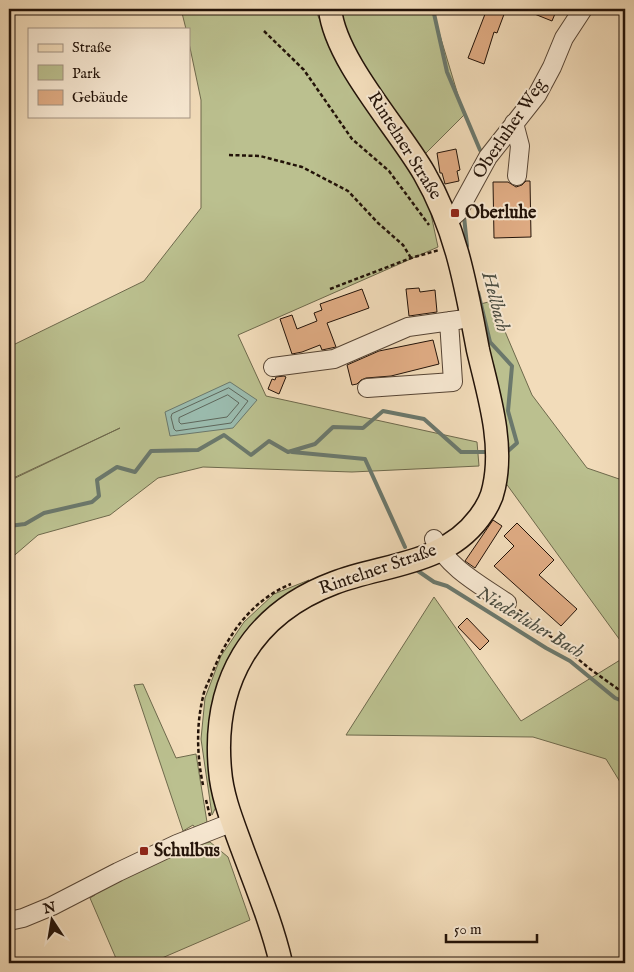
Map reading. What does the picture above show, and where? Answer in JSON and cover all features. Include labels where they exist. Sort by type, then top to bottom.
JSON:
[{"type":"main road","name":"Rintelner Straße","points":[[281,963],[272,930],[223,791],[220,771],[220,720],[225,693],[234,669],[244,652],[267,625],[296,602],[338,581],[400,564],[463,535],[483,513],[490,501],[494,488],[496,454],[491,406],[461,264],[440,226],[423,170],[350,60],[338,38],[330,9]]},
{"type":"street","name":"Oberluher Weg","points":[[440,226],[458,212],[488,157],[537,95],[552,67],[564,38],[584,9]]},
{"type":"street","points":[[514,123],[520,146],[517,176]]},
{"type":"street","points":[[273,367],[334,359],[408,327],[472,317]]},
{"type":"street","points":[[367,388],[453,382],[449,321]]},
{"type":"street","points":[[433,549],[468,577],[507,603]]},
{"type":"street","points":[[9,921],[23,918],[52,906],[177,844],[233,822]]},
{"type":"path","points":[[264,31],[304,70],[352,139],[389,171],[440,226]]},
{"type":"path","points":[[229,155],[260,156],[302,167],[348,191],[378,223],[403,245],[411,258]]},
{"type":"path","points":[[330,289],[411,258],[442,250]]},
{"type":"path","points":[[507,603],[525,614],[590,669],[625,694]]},
{"type":"green space","points":[[181,9],[315,9],[338,63],[426,191],[438,247],[238,335],[266,396],[477,442],[479,466],[352,472],[203,467],[158,478],[110,515],[38,535],[9,560],[9,481],[120,428],[9,480],[9,347],[144,281],[201,208],[201,100],[190,48],[190,28],[186,28]]},
{"type":"green space","points":[[341,9],[432,9],[464,115],[422,157],[356,56]]},
{"type":"green space","points":[[492,301],[532,395],[587,468],[625,481],[625,647],[505,482],[473,306]]},
{"type":"green space","points":[[309,580],[273,605],[246,631],[226,664],[217,691],[216,807],[212,815],[201,739],[205,698],[221,656],[244,622],[274,594]]},
{"type":"green space","points":[[434,597],[521,721],[625,657],[625,790],[606,759],[533,737],[346,735]]},
{"type":"green space","points":[[143,684],[176,758],[196,754],[207,822],[195,828],[193,825],[183,831],[134,685]]},
{"type":"green space","points":[[210,842],[228,857],[250,920],[162,958],[163,963],[118,963],[90,898],[95,895],[94,891],[159,856]]},
{"type":"water","points":[[230,382],[257,400],[233,428],[170,436],[165,412]]},
{"type":"building","points":[[487,9],[506,9],[497,33],[494,32],[484,64],[468,58]]},
{"type":"building","points":[[522,9],[557,9],[552,21]]},
{"type":"building","points":[[456,149],[460,170],[457,171],[459,181],[445,184],[442,173],[440,173],[437,153]]},
{"type":"building","points":[[526,181],[530,181],[531,237],[494,238],[493,182],[508,182],[516,187]]},
{"type":"building","points":[[419,288],[420,292],[435,290],[437,312],[409,316],[406,289]]},
{"type":"building","points":[[362,289],[369,308],[327,323],[336,347],[322,350],[320,345],[292,354],[280,319],[292,315],[297,329],[317,321],[314,313],[322,310],[320,304]]},
{"type":"building","points":[[433,340],[439,364],[391,376],[366,378],[352,385],[347,365],[379,351]]},
{"type":"building","points":[[276,377],[286,377],[279,394],[268,389],[272,379],[275,380]]},
{"type":"building","points":[[493,520],[502,526],[475,568],[465,561]]},
{"type":"building","points":[[517,523],[554,560],[539,575],[577,609],[561,626],[494,566],[514,546],[504,536]]},
{"type":"building","points":[[467,618],[489,641],[480,650],[458,627]]},
{"type":"waterway","name":"Hellbach","points":[[433,9],[447,72],[480,150]]},
{"type":"waterway","name":"Hellbach","points":[[465,214],[467,246]]},
{"type":"waterway","name":"Hellbach","points":[[478,292],[490,342],[512,366],[508,411],[517,443],[508,451],[504,451]]},
{"type":"waterway","name":"Hellbach","points":[[9,526],[25,524],[44,513],[92,502],[99,496],[97,480],[117,467],[135,472],[151,451],[198,450],[224,435],[251,455],[269,441],[288,452],[315,444],[333,427],[363,428],[383,411],[424,419],[461,452],[489,452]]},
{"type":"waterway","name":"Niederluher Bach","points":[[292,452],[365,459],[405,547]]},
{"type":"waterway","name":"Niederluher Bach","points":[[418,571],[434,582],[447,586],[570,661],[615,698],[625,702]]},
{"type":"place","name":"Oberluhe","points":[[455,213]]},
{"type":"place","name":"Schulbus","points":[[144,851]]}]
